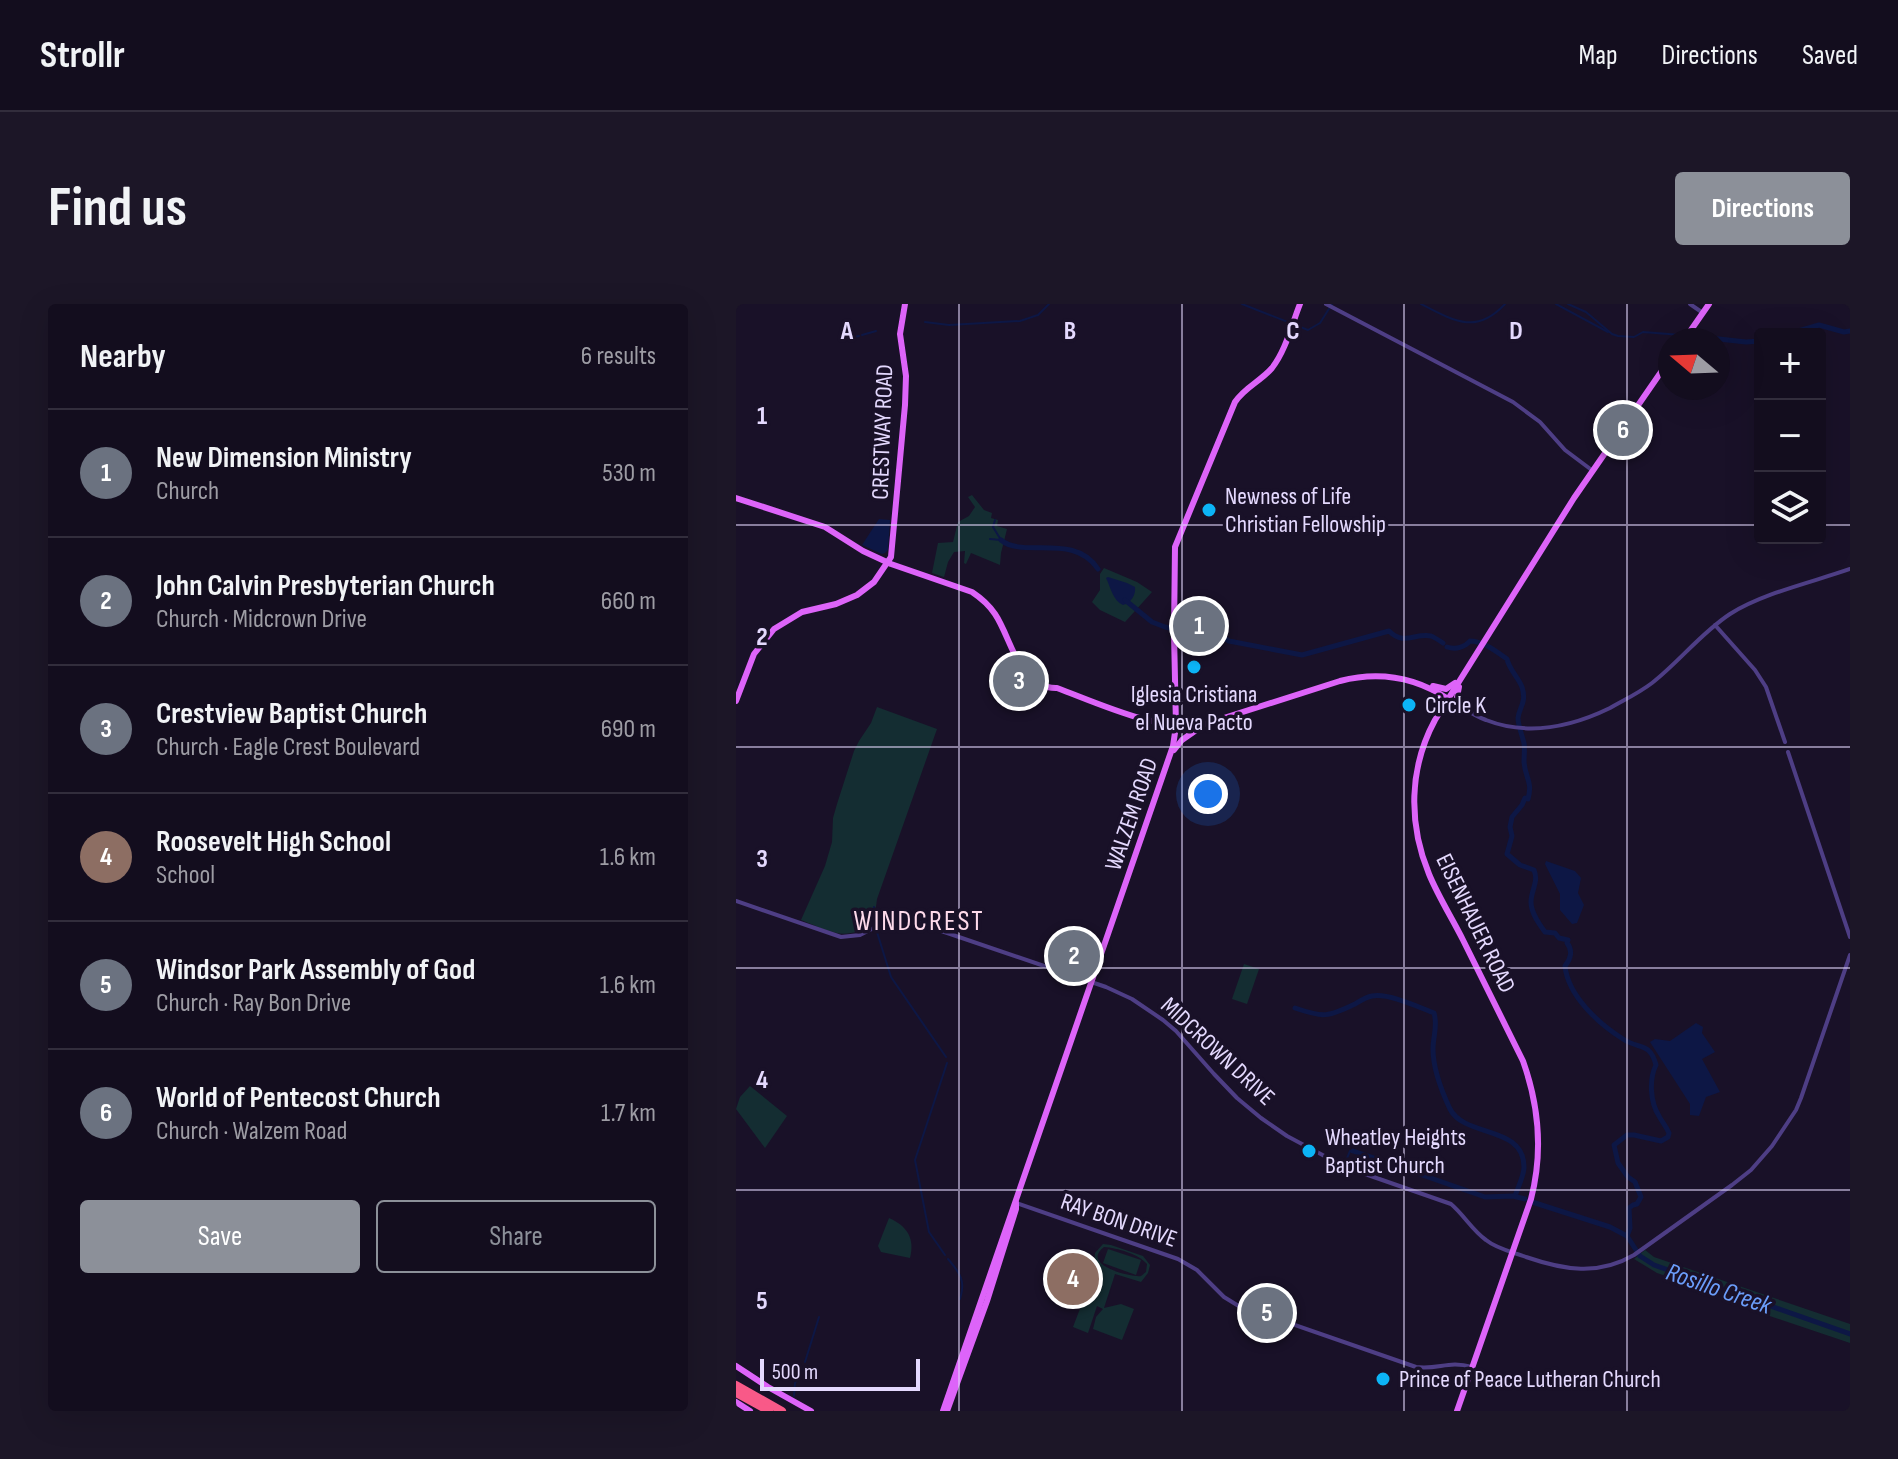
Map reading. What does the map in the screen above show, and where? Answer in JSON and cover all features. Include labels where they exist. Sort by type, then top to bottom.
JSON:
[{"type":"highway","points":[[736,1385],[782,1411]]},
{"type":"highway","points":[[736,1393],[769,1411]]},
{"type":"main road","name":"CRESTWAY ROAD","points":[[883,571],[895,564],[893,551],[905,405],[905,369],[900,334],[905,304]]},
{"type":"main road","name":"WALZEM ROAD","points":[[945,1411],[993,1281],[1016,1203],[1170,756],[1176,726],[1175,552],[1180,534],[1235,402],[1246,388],[1273,366],[1300,304]]},
{"type":"main road","points":[[1692,328],[1709,304]]},
{"type":"main road","points":[[736,498],[825,527],[881,559],[965,589],[983,600],[998,619],[1023,669],[1039,683],[1165,724],[1187,727],[1202,725],[1351,678],[1385,676],[1404,679],[1432,689],[1448,699],[1593,471],[1658,376]]},
{"type":"main road","points":[[881,559],[893,551]]},
{"type":"main road","points":[[736,701],[754,654],[774,629],[802,612],[849,599],[868,587],[883,571],[881,559]]},
{"type":"main road","points":[[1422,685],[1446,689],[1461,678]]},
{"type":"main road","points":[[1461,678],[1457,696],[1465,709]]},
{"type":"main road","points":[[1432,689],[1439,701],[1435,720]]},
{"type":"main road","name":"EISENHAUER ROAD","points":[[1448,699],[1424,744],[1418,768],[1414,804],[1417,835],[1429,875],[1527,1073],[1537,1123],[1534,1181],[1524,1213]]},
{"type":"main road","points":[[1435,720],[1450,708],[1465,709]]},
{"type":"main road","points":[[1165,724],[1176,713],[1187,727]]},
{"type":"main road","points":[[1165,724],[1174,738]]},
{"type":"main road","points":[[1170,756],[1182,740],[1202,725]]},
{"type":"main road","name":"EISENHAUER ROAD","points":[[1457,1411],[1534,1181]]},
{"type":"main road","name":"WALZEM ROAD","points":[[945,1411],[1012,1207],[1016,1203]]},
{"type":"main road","points":[[993,1281],[994,1263]]},
{"type":"main road","points":[[736,1366],[811,1411]]},
{"type":"main road","points":[[957,1385],[958,1367]]},
{"type":"main road","points":[[736,1402],[750,1411]]},
{"type":"street","points":[[1327,304],[1513,402],[1540,422],[1565,450],[1593,471]]},
{"type":"street","points":[[1690,304],[1703,313]]},
{"type":"street","points":[[1448,699],[1493,722],[1516,727],[1548,728],[1594,716],[1650,685],[1731,613],[1751,603],[1850,569]]},
{"type":"street","points":[[1715,625],[1766,687],[1785,742]]},
{"type":"street","points":[[1788,752],[1850,937]]},
{"type":"street","name":"MIDCROWN DRIVE","points":[[736,901],[841,937],[860,935],[889,920],[904,919],[1092,982],[1132,999],[1176,1031],[1237,1098],[1302,1145],[1345,1167],[1451,1204],[1486,1241],[1511,1252],[1581,1270],[1601,1269],[1634,1255],[1750,1171],[1772,1146],[1801,1095],[1850,955]]},
{"type":"street","name":"RAY BON DRIVE","points":[[1016,1203],[1178,1259],[1197,1270],[1224,1297],[1254,1311],[1416,1367],[1432,1368],[1454,1363],[1472,1367]]},
{"type":"green space","points":[[972,495],[984,510],[992,513],[991,518],[998,520],[997,526],[1007,529],[1000,565],[971,553],[966,564],[965,551],[954,552],[944,577],[932,573],[938,543],[953,542],[958,522],[969,516],[975,507],[968,497]]},
{"type":"green space","points":[[1104,568],[1152,592],[1125,622],[1100,610],[1092,602],[1100,590],[1100,574]]},
{"type":"green space","points":[[877,707],[937,729],[877,899],[877,922],[856,932],[839,933],[801,920],[825,866],[832,842],[833,818],[854,751]]},
{"type":"green space","points":[[1244,964],[1259,969],[1247,1004],[1232,999]]},
{"type":"green space","points":[[750,1086],[787,1116],[765,1148],[736,1109],[740,1097]]},
{"type":"green space","points":[[889,1218],[908,1234],[910,1258],[881,1252],[878,1246]]},
{"type":"green space","points":[[1103,1244],[1111,1245],[1143,1256],[1150,1265],[1141,1282],[1115,1274],[1104,1308],[1121,1304],[1134,1309],[1122,1340],[1093,1329],[1096,1317],[1103,1309],[1097,1306],[1088,1333],[1073,1327],[1096,1267],[1095,1253]],"holes":[[[1104,1247],[1139,1257],[1147,1264],[1146,1272],[1141,1276],[1129,1275],[1103,1265],[1098,1260],[1098,1254]]]},
{"type":"green space","points":[[1108,1249],[1141,1260],[1136,1275],[1103,1263]]},
{"type":"green space","points":[[1645,1250],[1654,1257],[1850,1324],[1850,1343],[1737,1305],[1725,1296],[1657,1273],[1634,1259]]},
{"type":"shaded area","points":[[879,519],[890,520],[888,550],[882,554],[862,545]]},
{"type":"shaded area","points":[[1108,577],[1135,587],[1134,596],[1123,605],[1113,594]]},
{"type":"shaded area","points":[[1546,861],[1575,871],[1581,878],[1578,893],[1584,905],[1577,923],[1572,924],[1560,910],[1560,894]]},
{"type":"shaded area","points":[[1696,1023],[1703,1027],[1702,1033],[1715,1052],[1702,1059],[1720,1092],[1706,1097],[1699,1116],[1690,1115],[1690,1104],[1650,1042],[1655,1039],[1670,1041]]},
{"type":"waterway","points":[[925,322],[949,325],[1020,321],[1038,315],[1049,304]]},
{"type":"waterway","points":[[1242,304],[1308,330],[1320,323],[1332,304]]},
{"type":"waterway","points":[[1421,304],[1464,322],[1484,319],[1505,304]]},
{"type":"waterway","points":[[1556,304],[1608,332]]},
{"type":"waterway","points":[[1568,304],[1586,312],[1618,336],[1658,333]]},
{"type":"waterway","points":[[1809,328],[1819,325],[1850,331]]},
{"type":"waterway","points":[[862,335],[876,331]]},
{"type":"waterway","points":[[840,340],[859,336]]},
{"type":"waterway","points":[[1730,340],[1754,341]]},
{"type":"waterway","points":[[995,520],[993,527],[1001,540]]},
{"type":"waterway","name":"Rosillo Creek","points":[[990,539],[1001,540]]},
{"type":"waterway","name":"Rosillo Creek","points":[[1001,540],[1022,547],[1076,552],[1088,558],[1098,569]]},
{"type":"waterway","name":"Rosillo Creek","points":[[1125,600],[1152,622],[1165,627],[1302,655],[1389,631],[1400,638],[1431,636],[1443,643]]},
{"type":"waterway","name":"Rosillo Creek","points":[[1447,647],[1460,647],[1470,641],[1485,645],[1507,659],[1520,683],[1524,697],[1518,721],[1524,743],[1529,793],[1528,799],[1525,798],[1512,817],[1512,836],[1507,854],[1520,865],[1534,870],[1532,910],[1545,932],[1568,940],[1570,954],[1565,966],[1578,998],[1614,1033],[1647,1050],[1654,1058],[1652,1097],[1669,1133],[1668,1137],[1661,1141],[1627,1135],[1614,1145],[1618,1163],[1635,1182],[1641,1197],[1637,1204],[1629,1208],[1630,1228],[1627,1236],[1640,1256],[1654,1265],[1850,1334]]},
{"type":"waterway","points":[[873,925],[874,907]]},
{"type":"waterway","points":[[876,929],[891,977],[946,1057]]},
{"type":"waterway","points":[[1295,1008],[1326,1015],[1368,997],[1379,996],[1434,1013],[1435,1064],[1450,1109],[1457,1118],[1468,1124],[1515,1144],[1524,1167],[1515,1196]]},
{"type":"waterway","points":[[945,1255],[929,1232],[915,1160],[947,1063]]},
{"type":"waterway","points":[[1345,1163],[1350,1151],[1353,1151]]},
{"type":"waterway","points":[[1353,1151],[1401,1167]]},
{"type":"waterway","points":[[1405,1169],[1485,1197],[1525,1199]]},
{"type":"waterway","points":[[1532,1202],[1610,1227],[1627,1236]]},
{"type":"waterway","points":[[948,1259],[961,1278],[960,1299]]},
{"type":"waterway","points":[[805,1362],[819,1317]]},
{"type":"waterway","points":[[794,1396],[795,1383],[804,1367]]},
{"type":"place","name":"World of Pentecost Church","points":[[1623,430]]},
{"type":"place","name":"Newness of Life Christian Fellowship","points":[[1209,510]]},
{"type":"place","name":"New Dimension Ministry","points":[[1199,626]]},
{"type":"place","name":"Iglesia Cristiana el Nueva Pacto","points":[[1194,667]]},
{"type":"place","name":"Crestview Baptist Church","points":[[1019,681]]},
{"type":"place","name":"Circle K","points":[[1409,705]]},
{"type":"place","name":"John Calvin Presbyterian Church","points":[[1074,956]]},
{"type":"place","name":"Wheatley Heights Baptist Church","points":[[1309,1151]]},
{"type":"place","name":"Roosevelt High School","points":[[1073,1279]]},
{"type":"place","name":"Windsor Park Assembly of God","points":[[1267,1313]]},
{"type":"place","name":"Prince of Peace Lutheran Church","points":[[1383,1379]]},
{"type":"district","name":"WINDCREST","points":[[919,920]]}]
